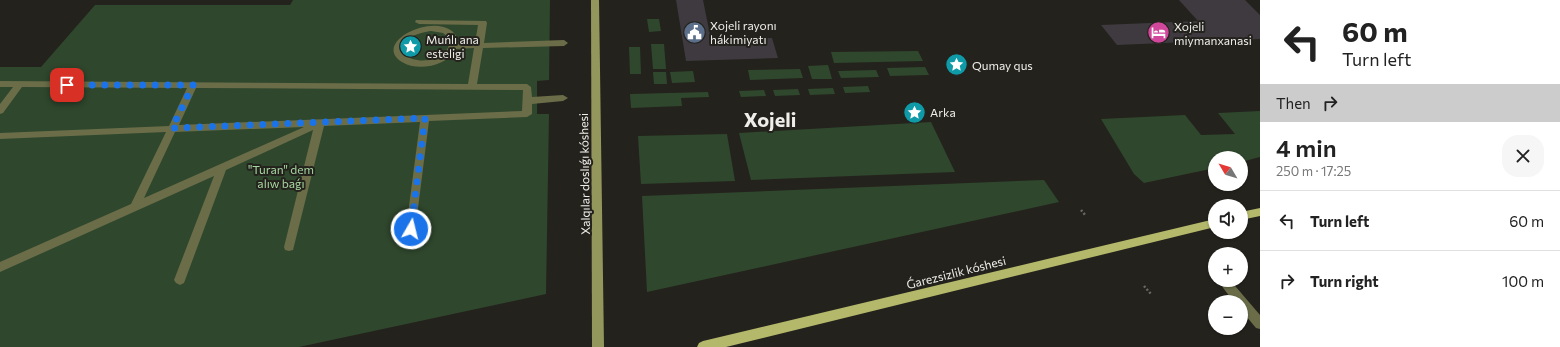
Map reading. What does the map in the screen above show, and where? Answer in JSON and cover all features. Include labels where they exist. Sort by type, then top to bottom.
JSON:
[{"type":"main road","points":[[1248,215],[1260,212]]},
{"type":"main road","name":"Ǵarezsizlik kóshesi","points":[[703,347],[1208,225]]},
{"type":"street","name":"Xalqılar doslıǵı kóshesi","points":[[595,0],[598,347]]},
{"type":"street","points":[[419,22],[432,25],[452,35],[455,40],[455,46],[446,57],[430,64],[416,64],[404,60],[399,55],[398,49],[400,43],[412,32],[432,25],[483,23],[472,87]]},
{"type":"street","points":[[455,46],[564,43]]},
{"type":"street","points":[[0,84],[527,87],[527,114],[0,136]]},
{"type":"street","points":[[0,111],[20,84]]},
{"type":"street","points":[[136,207],[193,85]]},
{"type":"street","points":[[527,101],[563,98]]},
{"type":"street","points":[[411,229],[425,118]]},
{"type":"street","points":[[0,267],[136,207],[320,122]]},
{"type":"street","points":[[289,247],[320,122]]},
{"type":"street","points":[[180,280],[222,168]]},
{"type":"street","points":[[1229,287],[1260,324]]},
{"type":"path","points":[[1081,210],[1086,216]]},
{"type":"path","points":[[1144,286],[1151,294]]},
{"type":"green space","name":"\"Turan\" dem alıw baǵı","points":[[293,0],[550,0],[549,80],[537,81],[537,114],[549,114],[546,294],[299,347],[0,347],[0,67],[41,67],[95,5],[290,5]]},
{"type":"green space","points":[[647,19],[659,19],[661,31],[649,32]]},
{"type":"green space","points":[[651,44],[664,44],[666,69],[653,69]]},
{"type":"green space","points":[[629,47],[640,47],[641,74],[630,74]]},
{"type":"green space","points":[[918,51],[923,61],[834,63],[831,52]]},
{"type":"green space","points":[[828,65],[832,79],[812,79],[808,66]]},
{"type":"green space","points":[[925,67],[929,75],[890,76],[887,68]]},
{"type":"green space","points":[[800,69],[803,78],[750,80],[748,70]]},
{"type":"green space","points":[[876,70],[879,77],[841,78],[838,71]]},
{"type":"green space","points":[[693,71],[695,82],[672,83],[670,72]]},
{"type":"green space","points":[[653,72],[666,72],[667,84],[654,84]]},
{"type":"green space","points":[[868,86],[870,92],[845,93],[843,87]]},
{"type":"green space","points":[[833,88],[835,94],[810,95],[808,89]]},
{"type":"green space","points":[[798,89],[800,95],[775,96],[773,90]]},
{"type":"green space","points":[[764,90],[766,96],[741,97],[739,91]]},
{"type":"green space","points":[[708,92],[709,97],[681,98],[682,106],[631,108],[630,94]]},
{"type":"green space","points":[[1260,111],[1260,157],[1248,160],[1248,151],[1208,151],[1208,169],[1144,183],[1134,174],[1101,119],[1185,115],[1201,135],[1235,134],[1218,113]]},
{"type":"green space","points":[[931,122],[955,172],[751,180],[739,133]]},
{"type":"green space","points":[[727,134],[735,181],[641,184],[638,136]]},
{"type":"green space","points":[[1044,180],[1059,202],[647,292],[642,196]]},
{"type":"building","name":"Xojeli rayonı hákimiyatı","points":[[676,0],[703,0],[711,40],[772,38],[778,58],[686,61]]},
{"type":"building","points":[[1179,0],[1245,0],[1260,15],[1260,39],[1117,45],[1101,25],[1198,21]]},
{"type":"place","name":"Xojeli rayonı hákimiyatı","points":[[695,32]]},
{"type":"place","name":"Xojeli miymanxanasi","points":[[1158,33]]},
{"type":"place","name":"Muńlı ana esteligi","points":[[410,46]]},
{"type":"place","name":"Qumay qus","points":[[956,65]]},
{"type":"place","name":"Arka","points":[[914,112]]},
{"type":"district","name":"Xojeli","points":[[770,119]]},
{"type":"route","points":[[67,85],[193,85],[172,128],[425,118],[411,229]]}]
